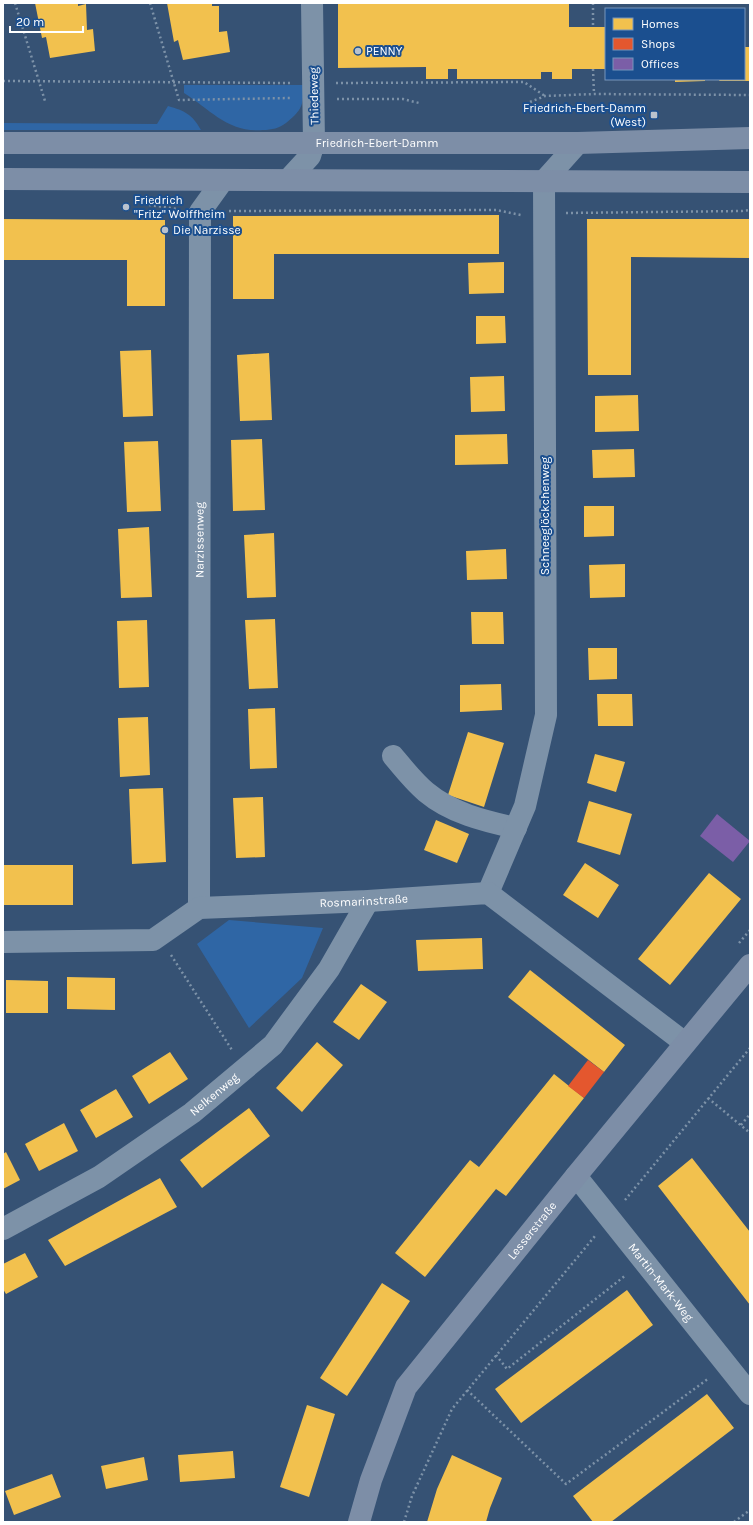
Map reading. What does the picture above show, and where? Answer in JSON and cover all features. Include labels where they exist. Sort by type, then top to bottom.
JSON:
[{"type":"main road","name":"Friedrich-Ebert-Damm","points":[[3,143],[578,143],[750,138]]},
{"type":"main road","points":[[3,179],[750,182]]},
{"type":"main road","name":"Lesserstraße","points":[[359,1522],[370,1480],[406,1387],[576,1176],[750,965]]},
{"type":"street","name":"Thiedeweg","points":[[288,180],[310,156],[314,144],[312,3]]},
{"type":"street","points":[[544,181],[578,143]]},
{"type":"street","name":"Narzissenweg","points":[[199,908],[200,212],[222,180]]},
{"type":"street","name":"Schneeglöckchenweg","points":[[488,893],[525,806],[546,715],[544,181]]},
{"type":"street","points":[[393,756],[426,792],[453,810],[485,821],[516,828]]},
{"type":"street","points":[[488,893],[685,1043]]},
{"type":"street","name":"Rosmarinstraße","points":[[199,908],[368,901],[488,893]]},
{"type":"street","name":"Nelkenweg","points":[[3,1229],[99,1177],[192,1113],[273,1044],[329,969],[368,901]]},
{"type":"street","points":[[3,942],[153,940],[199,908]]},
{"type":"street","name":"Martin-Mark-Weg","points":[[576,1176],[727,1364],[749,1389]]},
{"type":"path","points":[[15,3],[45,101]]},
{"type":"path","points":[[150,3],[179,100],[297,98]]},
{"type":"path","points":[[593,3],[593,27]]},
{"type":"path","points":[[593,69],[594,94]]},
{"type":"path","points":[[3,80],[297,83]]},
{"type":"path","points":[[334,83],[524,82],[546,96]]},
{"type":"path","points":[[530,102],[546,96],[594,94],[750,95]]},
{"type":"path","points":[[336,99],[403,99],[419,103]]},
{"type":"path","points":[[145,204],[184,210]]},
{"type":"path","points":[[227,211],[496,210],[526,215]]},
{"type":"path","points":[[562,213],[742,212],[750,210]]},
{"type":"path","points":[[158,936],[244,1069]]},
{"type":"path","points":[[708,1098],[750,1133]]},
{"type":"path","points":[[741,1125],[750,1114]]},
{"type":"path","points":[[496,1355],[507,1369],[644,1261]]},
{"type":"path","points":[[467,1390],[566,1484],[727,1364]]},
{"type":"path","points":[[404,1522],[412,1496],[452,1409]]},
{"type":"path","points":[[734,1522],[750,1510]]},
{"type":"shaded area","points":[[184,85],[303,85],[303,98],[299,111],[283,125],[269,130],[251,130],[240,128],[220,119],[184,93]]},
{"type":"shaded area","points":[[168,106],[188,114],[201,130],[3,130],[3,123],[157,124]]},
{"type":"shaded area","points":[[229,920],[323,928],[302,978],[249,1028],[197,944]]},
{"type":"building: Homes","points":[[35,3],[78,3],[78,6],[86,4],[87,30],[93,29],[95,51],[50,58],[46,37],[42,38]]},
{"type":"building: Homes","points":[[167,3],[212,3],[212,6],[219,6],[219,32],[227,31],[230,52],[183,60],[178,40],[174,42]]},
{"type":"building: Homes","points":[[338,3],[569,3],[569,27],[605,27],[605,69],[572,69],[572,79],[552,79],[552,72],[541,72],[541,79],[457,79],[457,69],[448,69],[448,79],[426,79],[426,67],[338,68]]},
{"type":"building: Homes","points":[[745,47],[750,47],[750,81],[719,81],[745,80]]},
{"type":"building: Homes","points":[[675,80],[705,80],[705,81],[675,82]]},
{"type":"building: Homes","points":[[499,215],[499,254],[274,254],[274,299],[233,299],[233,216]]},
{"type":"building: Homes","points":[[3,219],[165,220],[165,306],[127,306],[127,260],[3,260]]},
{"type":"building: Homes","points":[[587,219],[750,219],[750,258],[631,257],[631,375],[588,375]]},
{"type":"building: Homes","points":[[504,262],[504,293],[469,294],[468,263]]},
{"type":"building: Homes","points":[[476,316],[505,316],[506,343],[476,344]]},
{"type":"building: Homes","points":[[151,350],[153,416],[123,417],[120,351]]},
{"type":"building: Homes","points":[[269,353],[272,420],[240,421],[237,355]]},
{"type":"building: Homes","points":[[504,376],[505,411],[471,412],[470,377]]},
{"type":"building: Homes","points":[[638,395],[639,431],[595,432],[595,396]]},
{"type":"building: Homes","points":[[507,434],[508,464],[455,465],[455,435]]},
{"type":"building: Homes","points":[[262,439],[265,510],[233,511],[231,440]]},
{"type":"building: Homes","points":[[158,441],[161,511],[127,512],[124,442]]},
{"type":"building: Homes","points":[[634,449],[635,477],[593,478],[592,450]]},
{"type":"building: Homes","points":[[584,506],[614,506],[614,536],[584,537]]},
{"type":"building: Homes","points":[[149,527],[152,597],[121,598],[118,529]]},
{"type":"building: Homes","points":[[274,533],[276,597],[247,598],[244,535]]},
{"type":"building: Homes","points":[[506,549],[507,579],[467,580],[466,551]]},
{"type":"building: Homes","points":[[625,564],[625,597],[590,598],[589,565]]},
{"type":"building: Homes","points":[[471,612],[503,612],[504,644],[472,644]]},
{"type":"building: Homes","points":[[275,619],[278,688],[249,689],[245,620]]},
{"type":"building: Homes","points":[[147,620],[149,687],[119,688],[117,621]]},
{"type":"building: Homes","points":[[588,648],[617,648],[617,679],[589,680]]},
{"type":"building: Homes","points":[[501,684],[502,710],[460,712],[460,685]]},
{"type":"building: Homes","points":[[597,694],[632,694],[633,726],[598,726]]},
{"type":"building: Homes","points":[[275,708],[277,768],[250,769],[248,709]]},
{"type":"building: Homes","points":[[148,717],[150,775],[120,777],[118,718]]},
{"type":"building: Homes","points":[[468,732],[504,743],[484,807],[448,795]]},
{"type":"building: Homes","points":[[595,754],[625,762],[616,792],[587,783]]},
{"type":"building: Homes","points":[[163,788],[166,862],[132,864],[129,789]]},
{"type":"building: Homes","points":[[263,797],[265,857],[236,858],[233,798]]},
{"type":"building: Homes","points":[[589,801],[632,814],[620,855],[577,842]]},
{"type":"building: Homes","points":[[436,820],[469,834],[457,863],[424,850]]},
{"type":"building: Homes","points":[[585,863],[619,885],[598,918],[563,895]]},
{"type":"building: Homes","points":[[3,865],[73,865],[73,905],[3,905]]},
{"type":"building: Homes","points":[[709,873],[741,899],[670,985],[638,959]]},
{"type":"building: Homes","points":[[482,938],[483,969],[418,971],[416,940]]},
{"type":"building: Homes","points":[[530,970],[625,1045],[604,1072],[508,997]]},
{"type":"building: Homes","points":[[67,977],[115,978],[115,1010],[67,1009]]},
{"type":"building: Homes","points":[[6,980],[48,981],[48,1013],[6,1013]]},
{"type":"building: Homes","points":[[361,984],[387,1002],[359,1040],[333,1022]]},
{"type":"building: Homes","points":[[317,1042],[343,1065],[302,1112],[276,1088]]},
{"type":"building: Homes","points":[[170,1052],[188,1079],[149,1104],[132,1076]]},
{"type":"building: Homes","points":[[554,1074],[584,1098],[506,1196],[496,1189],[425,1277],[395,1253],[470,1160],[479,1167]]},
{"type":"building: Homes","points":[[116,1089],[133,1117],[96,1138],[80,1110]]},
{"type":"building: Homes","points":[[249,1108],[270,1136],[202,1188],[180,1160]]},
{"type":"building: Homes","points":[[64,1123],[78,1151],[39,1171],[25,1144]]},
{"type":"building: Homes","points":[[6,1152],[20,1180],[3,1189],[3,1154]]},
{"type":"building: Homes","points":[[692,1158],[750,1232],[750,1305],[658,1186]]},
{"type":"building: Homes","points":[[160,1178],[177,1207],[65,1266],[48,1240]]},
{"type":"building: Homes","points":[[25,1253],[38,1277],[6,1294],[3,1289],[3,1264]]},
{"type":"building: Homes","points":[[382,1283],[410,1301],[347,1396],[320,1378]]},
{"type":"building: Homes","points":[[627,1290],[653,1325],[521,1423],[495,1389]]},
{"type":"building: Homes","points":[[707,1394],[734,1428],[611,1522],[593,1522],[573,1496]]},
{"type":"building: Homes","points":[[307,1405],[335,1414],[309,1497],[280,1487]]},
{"type":"building: Homes","points":[[233,1451],[235,1478],[180,1482],[178,1455]]},
{"type":"building: Homes","points":[[452,1455],[502,1478],[486,1522],[427,1522],[437,1489]]},
{"type":"building: Homes","points":[[144,1457],[148,1480],[106,1489],[101,1466]]},
{"type":"building: Homes","points":[[52,1474],[61,1497],[14,1515],[5,1491]]},
{"type":"building: Shops","points":[[588,1060],[604,1072],[584,1098],[568,1086]]},
{"type":"building: Offices","points":[[717,814],[750,841],[733,862],[700,836]]},
{"type":"place","name":"PENNY","points":[[358,51]]},
{"type":"place","name":"Friedrich-Ebert-Damm (West)","points":[[654,115]]},
{"type":"place","name":"Friedrich \"Fritz\" Wolffheim","points":[[126,207]]},
{"type":"place","name":"Die Narzisse","points":[[165,230]]}]
